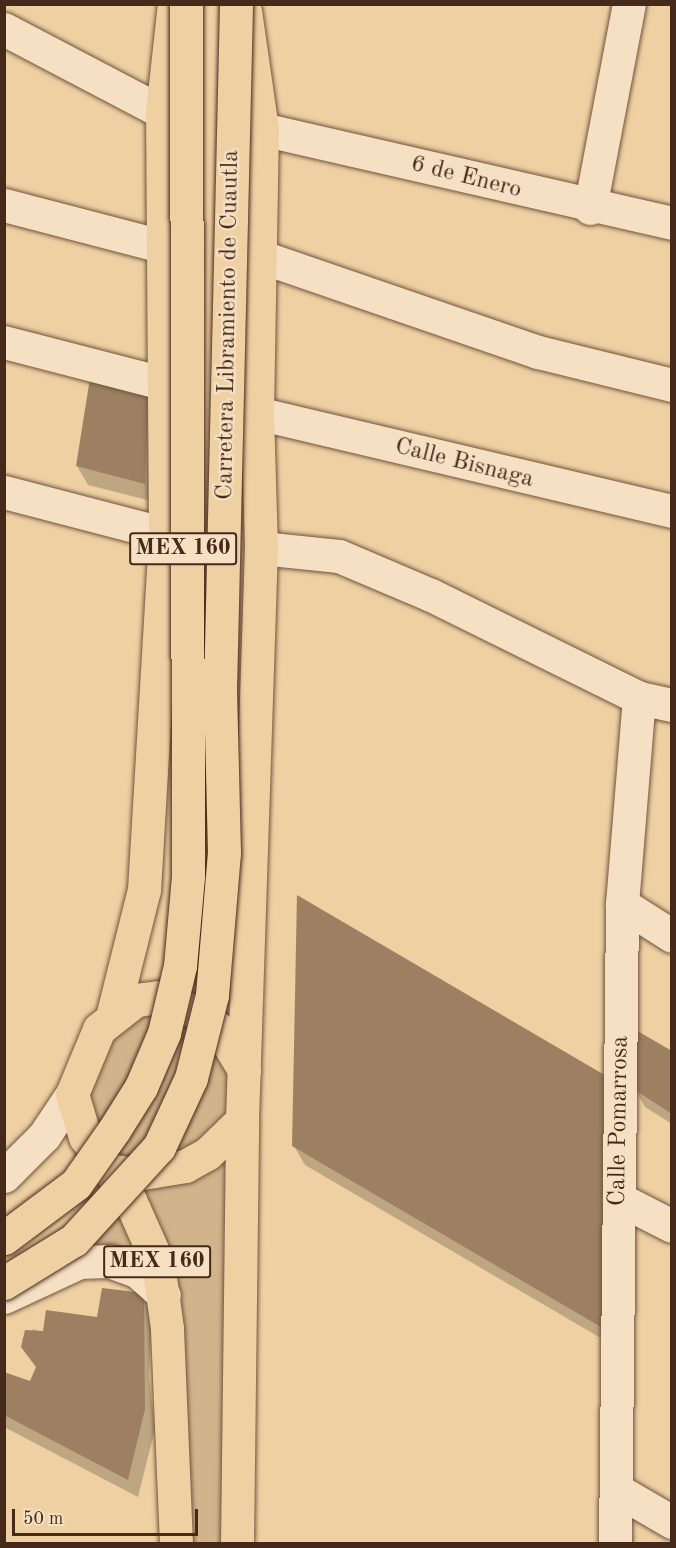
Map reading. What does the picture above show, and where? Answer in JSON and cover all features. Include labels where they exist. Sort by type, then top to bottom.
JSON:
[{"type":"main road","name":"MEX 160","points":[[174,4],[162,112],[165,247],[163,383],[165,534],[144,890],[113,1013],[95,1038],[72,1094],[85,1137],[112,1170],[148,1232],[164,1295],[176,1544]]},
{"type":"main road","name":"Carretera Libramiento de Cuautla","points":[[4,1238],[76,1184],[114,1130],[164,1033],[180,966],[188,876],[186,4]]},
{"type":"main road","name":"Carretera Libramiento de Cuautla","points":[[4,1283],[74,1240],[159,1147],[191,1078],[212,995],[224,853],[220,690],[236,4]]},
{"type":"main road","name":"MEX 160","points":[[237,1543],[242,1120],[261,548],[257,413],[262,129],[244,4]]},
{"type":"main road","points":[[113,1013],[136,1000],[159,997],[182,1004],[220,1030],[244,1070]]},
{"type":"main road","points":[[112,1170],[137,1174],[185,1166],[220,1144],[242,1120]]},
{"type":"main road","points":[[228,1544],[237,1543]]},
{"type":"street","points":[[590,208],[629,4]]},
{"type":"street","points":[[4,29],[162,112]]},
{"type":"street","name":"6 de Enero","points":[[262,129],[590,208],[672,223]]},
{"type":"street","points":[[4,205],[165,247]]},
{"type":"street","points":[[259,256],[538,352],[672,385]]},
{"type":"street","points":[[4,342],[163,383]]},
{"type":"street","name":"Calle Bisnaga","points":[[257,413],[672,511]]},
{"type":"street","points":[[4,492],[165,534]]},
{"type":"street","points":[[261,548],[339,556],[431,595],[639,698],[672,705]]},
{"type":"street","name":"Calle Pomarrosa","points":[[615,1544],[622,904],[639,698]]},
{"type":"street","points":[[622,904],[672,936]]},
{"type":"street","points":[[4,1176],[44,1136],[72,1094]]},
{"type":"street","points":[[619,1198],[672,1226]]},
{"type":"street","points":[[4,1298],[79,1262],[109,1261],[137,1271],[164,1295]]},
{"type":"street","points":[[616,1491],[672,1522]]},
{"type":"shaded area","points":[[136,1000],[234,1049],[237,1543],[176,1543],[167,1328],[137,1271],[5,1283],[124,1190],[72,1094]]},
{"type":"building","points":[[90,378],[148,394],[145,484],[76,466]]},
{"type":"building","points":[[297,895],[620,1084],[618,1337],[292,1146]]},
{"type":"building","points":[[634,1029],[672,1051],[672,1114],[632,1088]]},
{"type":"building","points":[[102,1288],[144,1293],[145,1409],[128,1480],[4,1415],[4,1372],[30,1381],[36,1367],[21,1347],[25,1330],[43,1331],[46,1310],[97,1317]]}]
